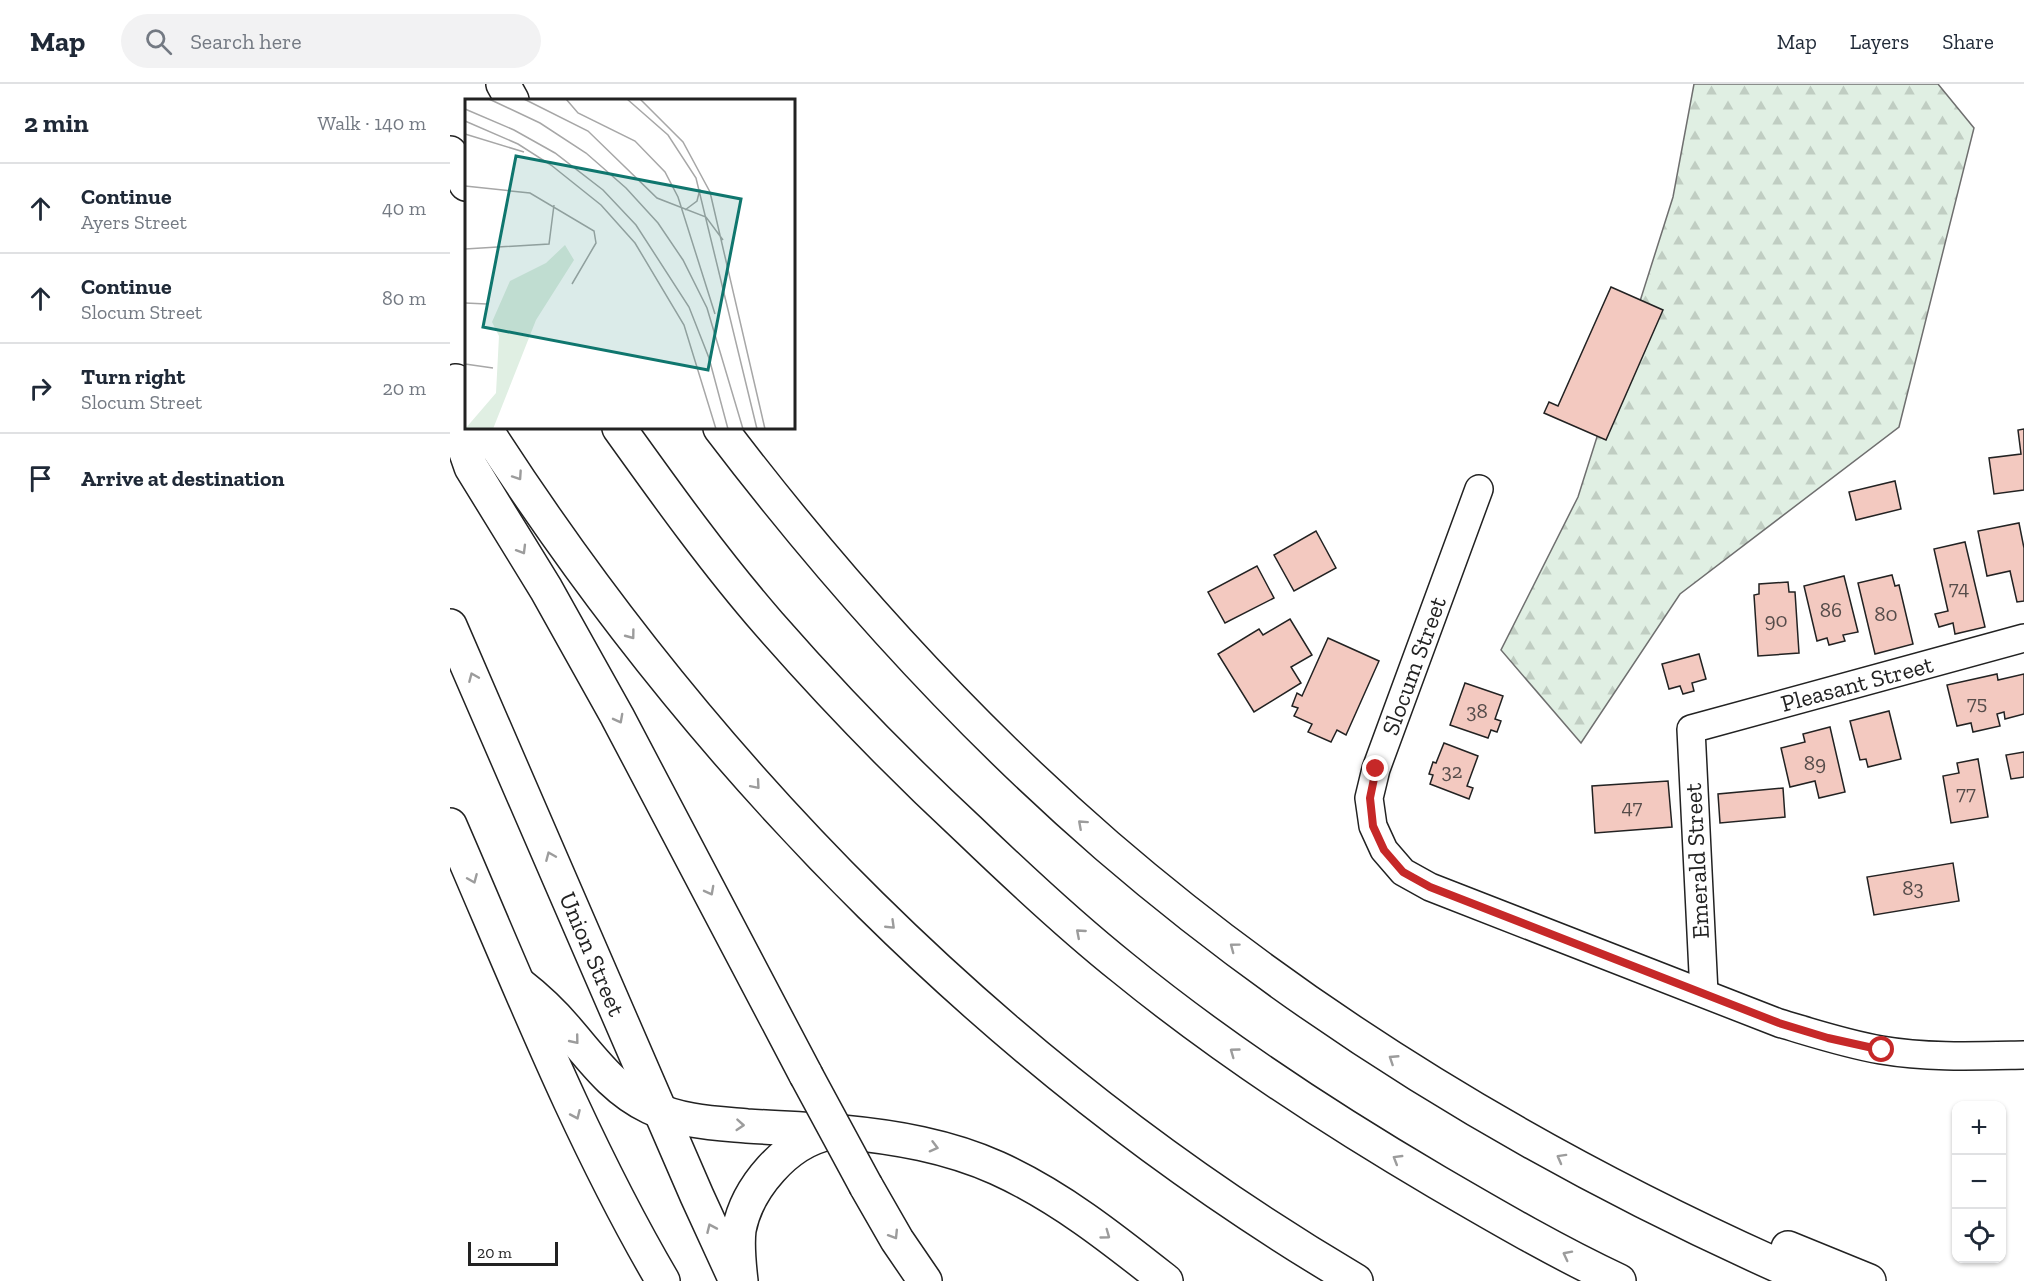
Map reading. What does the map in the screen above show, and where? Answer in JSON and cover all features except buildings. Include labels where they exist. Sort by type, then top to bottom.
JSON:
[{"type":"main road","points":[[504,84],[512,99]]},
{"type":"main road","points":[[450,153],[465,182]]},
{"type":"main road","points":[[457,384],[460,435],[471,467],[546,589],[617,716],[866,1186],[897,1240],[925,1281]]},
{"type":"main road","points":[[487,429],[587,577],[679,696],[762,793],[893,927],[1025,1044],[1136,1133],[1239,1206],[1356,1281]]},
{"type":"main road","points":[[620,429],[721,566],[816,677],[934,798],[1079,932],[1182,1014],[1325,1113],[1478,1206],[1545,1244],[1619,1281]]},
{"type":"main road","points":[[721,429],[820,553],[920,666],[1019,765],[1109,848],[1231,945],[1390,1058],[1513,1132],[1612,1186],[1725,1242],[1813,1281]]},
{"type":"main road","name":"Union Street","points":[[450,626],[736,1281]]},
{"type":"main road","points":[[450,825],[599,1164],[663,1281]]},
{"type":"main road","points":[[519,984],[556,1017],[607,1077],[627,1094],[661,1112],[699,1122],[843,1132],[915,1142],[973,1158],[1038,1190],[1086,1220],[1166,1281]]},
{"type":"main road","points":[[741,1281],[738,1261],[739,1231],[745,1212],[762,1180],[784,1156],[802,1143],[824,1134],[843,1132]]},
{"type":"main road","points":[[1612,1186],[1684,1204],[1869,1281]]},
{"type":"street","name":"Slocum Street","points":[[1479,489],[1376,769],[1370,798],[1373,826],[1384,850],[1403,872],[1430,887],[1798,1029],[1828,1038],[1882,1050],[1930,1055],[2024,1054]]},
{"type":"street","name":"Pleasant Street","points":[[1691,729],[2024,638]]},
{"type":"street","name":"Emerald Street","points":[[1691,729],[1704,993]]},
{"type":"green space","points":[[1694,84],[1938,84],[1974,128],[1899,427],[1680,594],[1581,743],[1501,650],[1578,497],[1673,197]]},
{"type":"route","points":[[1376,769],[1370,798],[1373,826],[1384,850],[1403,872],[1430,887],[1779,1023],[1828,1038],[1882,1050]]}]
